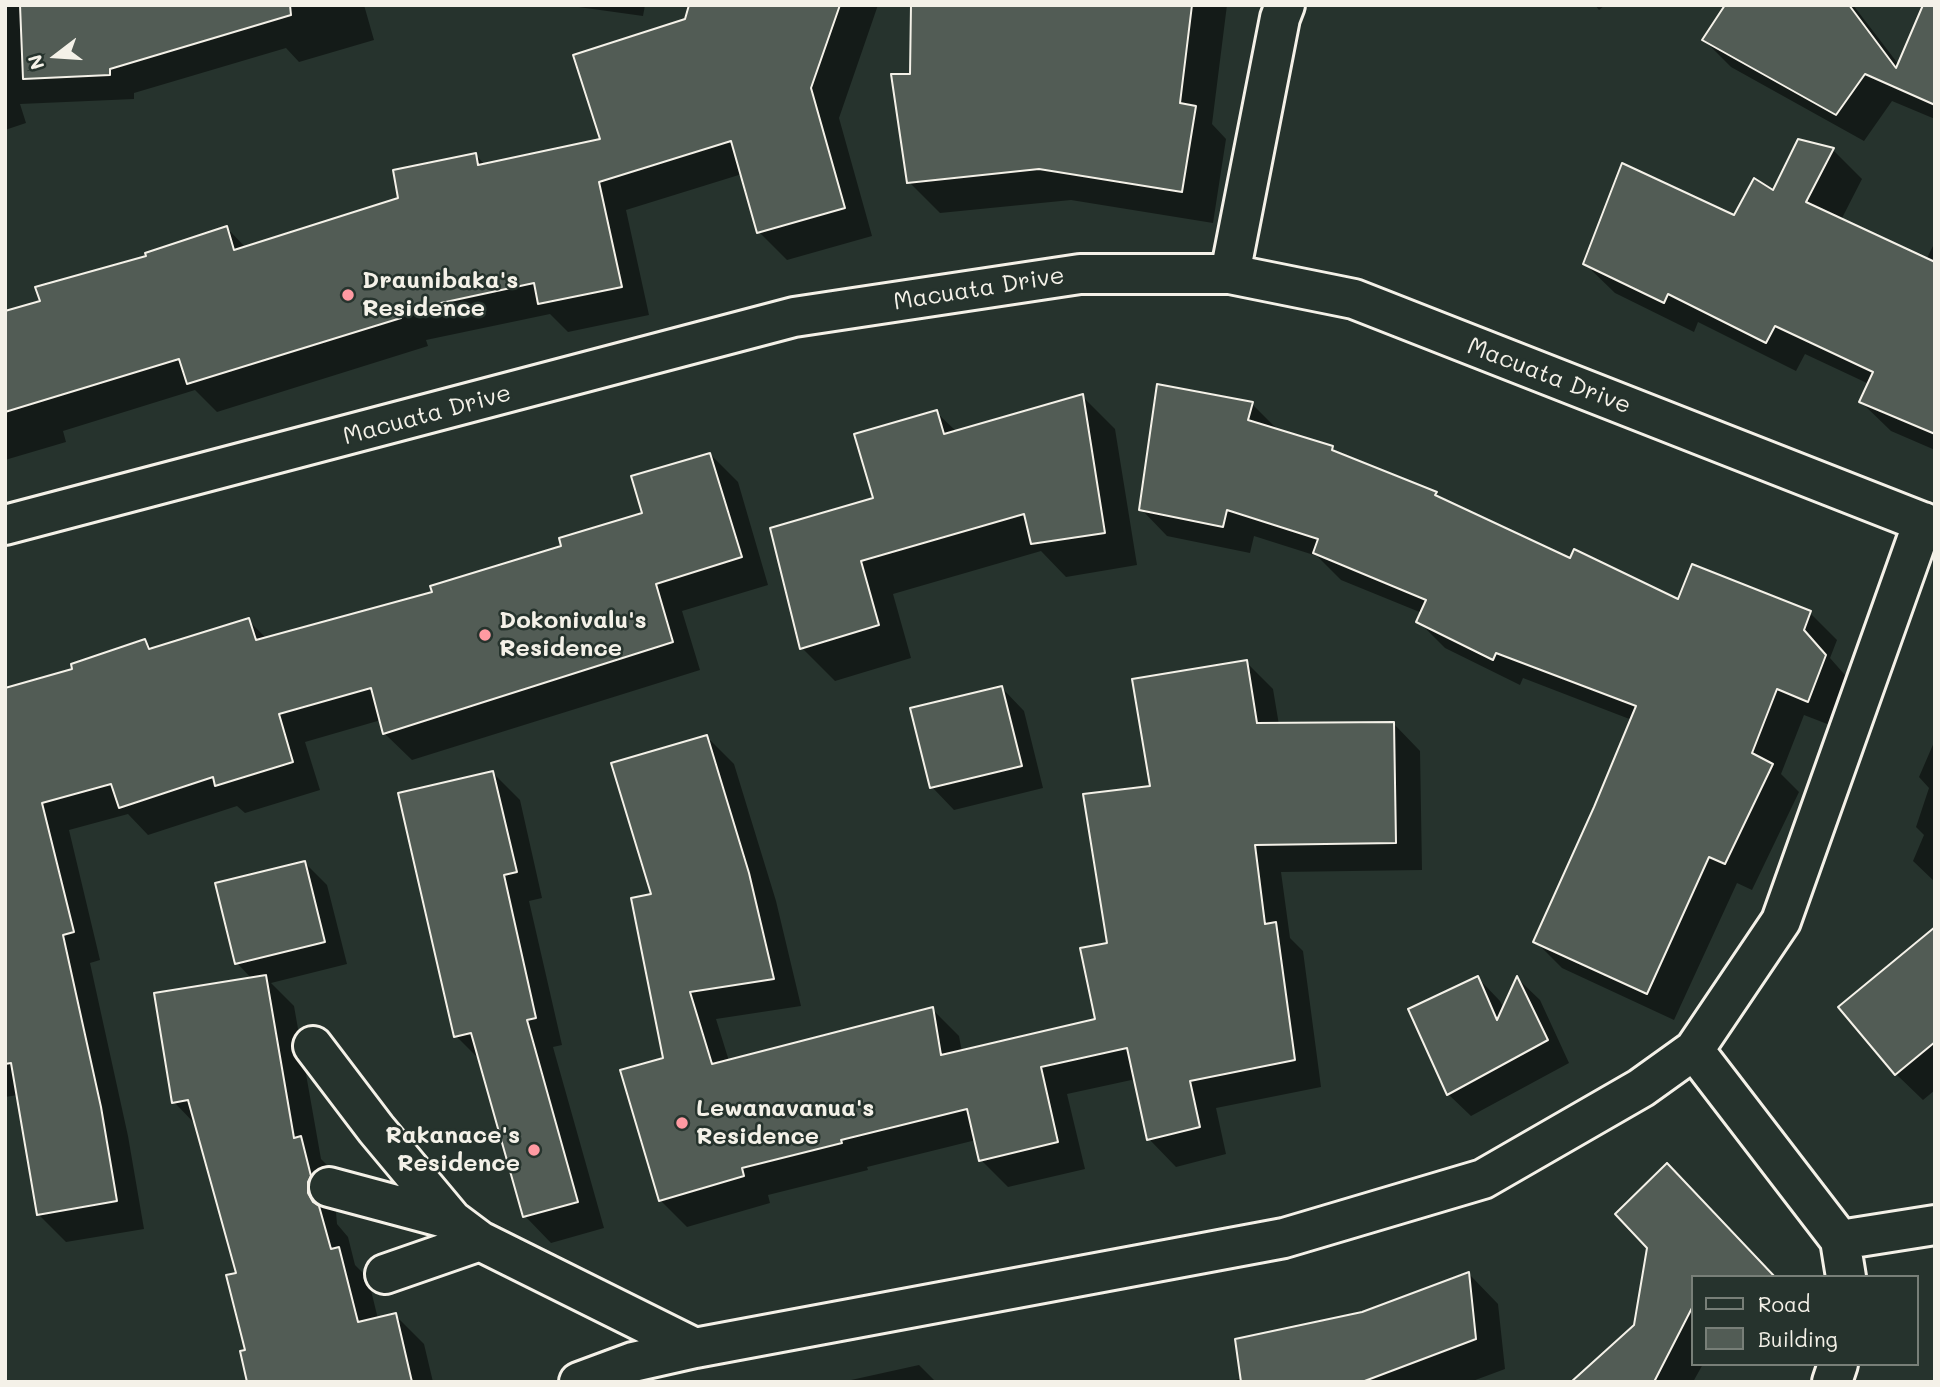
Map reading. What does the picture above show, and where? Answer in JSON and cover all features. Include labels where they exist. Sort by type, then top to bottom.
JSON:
[{"type":"street","points":[[1230,274],[1280,18],[1285,5]]},
{"type":"street","name":"Macuata Drive","points":[[5,525],[794,317],[1080,274],[1230,274],[1354,299],[1929,525]]},
{"type":"street","points":[[579,1382],[633,1362],[695,1348],[1284,1238],[1483,1179],[1641,1088],[1694,1049],[1781,921],[1929,525]]},
{"type":"street","points":[[313,1046],[376,1129],[466,1230]]},
{"type":"street","points":[[1694,1049],[1843,1258],[1935,1225]]},
{"type":"street","points":[[329,1187],[466,1230],[695,1348]]},
{"type":"street","points":[[385,1274],[466,1230]]},
{"type":"building","points":[[20,5],[290,5],[291,15],[110,69],[110,75],[23,79]]},
{"type":"building","points":[[689,5],[840,5],[811,88],[845,208],[757,233],[731,141],[599,182],[622,287],[538,304],[534,283],[399,312],[401,318],[187,384],[179,359],[5,412],[5,311],[40,301],[35,287],[146,256],[145,253],[227,226],[234,250],[398,198],[393,170],[476,153],[478,165],[600,139],[573,55],[685,19]]},
{"type":"building","points":[[911,5],[1192,5],[1180,103],[1196,106],[1182,192],[1039,169],[907,183],[891,74],[910,74]]},
{"type":"building","points":[[1725,5],[1849,5],[1896,68],[1923,5],[1935,5],[1935,105],[1865,74],[1836,115],[1702,40]]},
{"type":"building","points":[[1798,139],[1834,148],[1806,202],[1935,262],[1935,434],[1859,402],[1873,372],[1775,326],[1766,343],[1668,294],[1664,303],[1583,264],[1622,163],[1734,215],[1754,178],[1773,190]]},
{"type":"building","points":[[1157,384],[1253,402],[1248,420],[1333,446],[1332,450],[1437,492],[1435,495],[1570,558],[1574,549],[1678,599],[1692,564],[1811,611],[1804,630],[1826,655],[1808,702],[1777,689],[1752,753],[1773,764],[1725,864],[1709,857],[1647,994],[1533,942],[1636,706],[1496,653],[1493,660],[1416,622],[1426,600],[1313,553],[1318,539],[1227,510],[1223,527],[1139,510]]},
{"type":"building","points":[[1083,394],[1105,533],[1031,544],[1024,514],[861,561],[879,625],[800,649],[770,528],[873,498],[854,434],[937,410],[944,434]]},
{"type":"building","points":[[710,453],[742,557],[656,584],[673,642],[383,734],[371,688],[279,714],[293,762],[215,786],[213,777],[119,808],[111,784],[42,803],[74,932],[63,935],[101,1107],[117,1201],[37,1215],[11,1063],[5,1064],[5,688],[72,669],[71,664],[145,639],[149,649],[249,618],[256,640],[432,592],[430,586],[561,546],[559,538],[642,513],[631,476]]},
{"type":"building","points":[[1247,660],[1257,723],[1394,722],[1396,843],[1255,845],[1265,924],[1276,922],[1295,1060],[1190,1081],[1200,1127],[1147,1140],[1127,1048],[1041,1067],[1058,1142],[979,1161],[967,1109],[742,1168],[744,1176],[659,1201],[620,1070],[663,1058],[631,898],[651,894],[611,763],[707,735],[749,873],[774,979],[690,992],[712,1064],[933,1007],[941,1055],[1095,1019],[1080,948],[1107,943],[1083,794],[1150,786],[1132,679]]},
{"type":"building","points":[[1002,686],[1022,766],[930,788],[910,708]]},
{"type":"building","points":[[493,771],[517,872],[504,875],[536,1018],[527,1020],[578,1202],[523,1217],[471,1033],[454,1037],[398,793]]},
{"type":"building","points":[[305,861],[325,942],[235,964],[215,883]]},
{"type":"building","points":[[1935,927],[1935,1042],[1895,1075],[1838,1007]]},
{"type":"building","points":[[266,975],[294,1138],[301,1136],[311,1176],[308,1193],[319,1206],[331,1249],[339,1247],[358,1322],[396,1313],[412,1382],[247,1382],[240,1351],[245,1350],[226,1275],[236,1273],[188,1100],[172,1103],[154,993]]},
{"type":"building","points":[[1478,976],[1497,1020],[1517,976],[1548,1040],[1447,1095],[1408,1009]]},
{"type":"building","points":[[1667,1163],[1773,1275],[1692,1275],[1692,1308],[1654,1382],[1571,1382],[1634,1325],[1647,1248],[1615,1214]]},
{"type":"building","points":[[1469,1272],[1476,1339],[1362,1382],[1241,1382],[1235,1339],[1362,1312]]},
{"type":"place","name":"Draunibaka's Residence","points":[[348,295]]},
{"type":"place","name":"Dokonivalu's Residence","points":[[485,635]]},
{"type":"place","name":"Lewanavanua's Residence","points":[[682,1123]]},
{"type":"place","name":"Rakanace's Residence","points":[[534,1150]]}]
